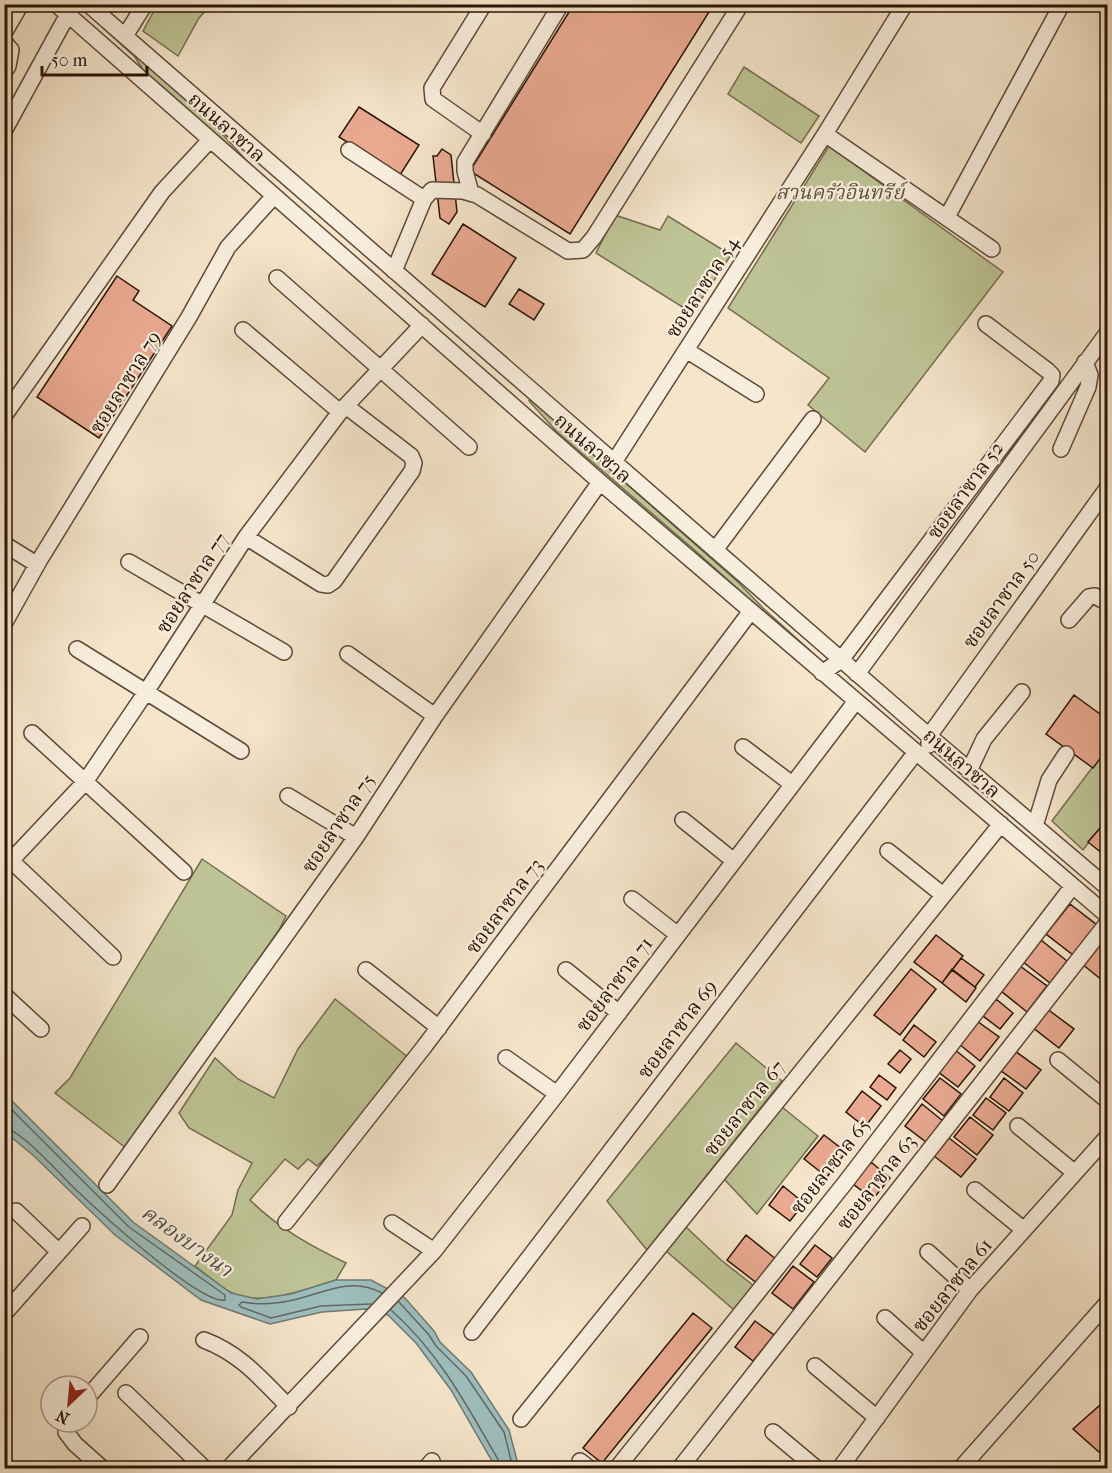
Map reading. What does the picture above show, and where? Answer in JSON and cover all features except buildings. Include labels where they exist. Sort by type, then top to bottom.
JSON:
[{"type":"street","points":[[4,33],[21,4]]},
{"type":"street","name":"ถนนลาซาล","points":[[88,4],[849,667],[1107,888]]},
{"type":"street","points":[[125,36],[145,4]]},
{"type":"street","points":[[483,134],[433,99],[432,88],[484,4]]},
{"type":"street","points":[[471,193],[465,162],[561,4]]},
{"type":"street","points":[[394,271],[424,199],[432,190],[463,190],[477,195],[568,251],[583,250],[594,237],[741,4]]},
{"type":"street","name":"ซอยลาซาล 54","points":[[614,462],[825,134],[905,4]]},
{"type":"street","points":[[947,217],[1062,4]]},
{"type":"street","points":[[4,131],[67,8]]},
{"type":"street","name":"ถนนลาซาล","points":[[67,8],[129,69],[600,482],[1107,916]]},
{"type":"street","points":[[108,22],[90,12],[84,11],[82,14],[127,56],[129,69]]},
{"type":"street","points":[[4,42],[11,50],[8,66],[4,72]]},
{"type":"street","points":[[226,125],[261,167],[372,262],[376,269],[373,273],[366,273],[356,268]]},
{"type":"street","points":[[825,134],[992,249]]},
{"type":"street","points":[[4,416],[162,192],[210,140]]},
{"type":"street","points":[[349,150],[424,199]]},
{"type":"street","name":"ซอยลาซาล 79","points":[[4,624],[39,561],[189,317],[228,247],[274,196]]},
{"type":"street","points":[[277,278],[469,447]]},
{"type":"street","points":[[412,286],[403,279],[396,280],[394,287],[399,294],[525,405],[532,422]]},
{"type":"street","points":[[899,737],[907,737],[909,734],[899,722],[854,683],[850,677],[849,667],[1051,381],[1052,375],[1048,371],[986,324]]},
{"type":"street","name":"ซอยลาซาล 77","points":[[7,861],[85,782],[246,537],[343,410],[422,325]]},
{"type":"street","points":[[243,330],[343,410],[411,456],[414,463],[412,471],[334,580],[328,585],[321,584],[246,537]]},
{"type":"street","name":"ซอยลาซาล 52","points":[[849,667],[1107,332]]},
{"type":"street","points":[[686,350],[756,394]]},
{"type":"street","points":[[1061,448],[1088,387],[1090,375],[1085,362]]},
{"type":"street","points":[[715,550],[813,418]]},
{"type":"street","name":"ซอยลาซาล 75","points":[[107,1185],[356,837],[435,716],[600,482]]},
{"type":"street","name":"ซอยลาซาล 50","points":[[929,736],[1103,504],[1107,487]]},
{"type":"street","points":[[4,544],[33,562],[39,561]]},
{"type":"street","points":[[129,562],[284,652]]},
{"type":"street","points":[[755,585],[762,598],[822,656],[821,661],[808,661]]},
{"type":"street","points":[[1069,620],[1089,597],[1095,596],[1107,603]]},
{"type":"street","name":"ซอยลาซาล 73","points":[[286,1222],[439,1028],[752,611]]},
{"type":"street","points":[[77,649],[241,751]]},
{"type":"street","points":[[348,654],[435,716]]},
{"type":"street","points":[[822,673],[849,667]]},
{"type":"street","points":[[969,771],[984,739],[1022,692]]},
{"type":"street","name":"ซอยลาซาล 71","points":[[229,1468],[434,1251],[557,1094],[856,701]]},
{"type":"street","points":[[32,733],[184,872]]},
{"type":"street","points":[[929,736],[931,757],[986,803],[996,820]]},
{"type":"street","points":[[743,747],[792,784]]},
{"type":"street","name":"ซอยลาซาล 69","points":[[472,1332],[916,752]]},
{"type":"street","points":[[1035,826],[1049,780],[1066,754]]},
{"type":"street","points":[[288,796],[356,837]]},
{"type":"street","points":[[684,820],[734,861]]},
{"type":"street","name":"ซอยลาซาล 67","points":[[521,1419],[943,895],[996,820]]},
{"type":"street","points":[[888,851],[943,895]]},
{"type":"street","points":[[7,861],[113,957]]},
{"type":"street","name":"ซอยลาซาล 65","points":[[617,1468],[852,1173],[1072,886]]},
{"type":"street","points":[[632,899],[678,935]]},
{"type":"street","name":"ซอยลาซาล 63","points":[[680,1468],[1107,922]]},
{"type":"street","points":[[366,969],[439,1028]]},
{"type":"street","points":[[566,970],[619,1013]]},
{"type":"street","points":[[4,995],[41,1029]]},
{"type":"street","points":[[506,1058],[557,1094]]},
{"type":"street","points":[[1058,1060],[1107,1101]]},
{"type":"street","points":[[1018,1126],[1075,1173]]},
{"type":"street","name":"ซอยลาซาล 61","points":[[840,1468],[970,1290],[1107,1136]]},
{"type":"street","points":[[975,1190],[1024,1230]]},
{"type":"street","points":[[16,1211],[59,1252]]},
{"type":"street","points":[[392,1223],[434,1251]]},
{"type":"street","points":[[4,1314],[81,1226]]},
{"type":"street","points":[[928,1252],[970,1290]]},
{"type":"street","points":[[961,1468],[1105,1309]]},
{"type":"street","points":[[885,1318],[924,1353]]},
{"type":"street","points":[[99,1384],[140,1337]]},
{"type":"street","points":[[204,1340],[221,1346],[239,1357],[289,1407]]},
{"type":"street","points":[[815,1366],[877,1418]]},
{"type":"street","points":[[126,1393],[204,1468]]},
{"type":"street","points":[[773,1432],[816,1468]]},
{"type":"street","points":[[68,1434],[75,1444],[102,1468]]},
{"type":"green space","points":[[157,5],[211,5],[199,18],[178,56],[143,31]]},
{"type":"green space","points":[[105,26],[216,127],[246,160],[242,159],[143,70],[135,57],[103,28]]},
{"type":"green space","points":[[744,67],[819,116],[801,143],[728,94]]},
{"type":"green space","name":"สวนครัวอินทรีย์","points":[[829,146],[1003,272],[865,452],[808,405],[829,378],[728,308]]},
{"type":"green space","points":[[615,215],[660,230],[668,216],[731,255],[692,313],[596,253]]},
{"type":"green space","points":[[530,399],[738,582],[815,655],[813,656],[557,432],[529,401]]},
{"type":"green space","points":[[1107,748],[1107,819],[1083,850],[1052,821]]},
{"type":"green space","points":[[202,859],[286,916],[279,930],[203,1041],[126,1148],[55,1093],[70,1078]]},
{"type":"green space","points":[[335,999],[409,1058],[352,1131],[317,1166],[308,1159],[298,1169],[285,1159],[250,1200],[295,1236],[346,1263],[336,1280],[297,1292],[269,1298],[255,1298],[230,1292],[195,1266],[232,1215],[238,1190],[252,1163],[189,1128],[179,1113],[215,1058],[238,1079],[274,1098],[298,1049]]},
{"type":"green space","points":[[736,1043],[782,1081],[647,1250],[607,1201]]},
{"type":"green space","points":[[782,1107],[818,1136],[757,1214],[723,1178]]},
{"type":"green space","points":[[686,1227],[721,1260],[754,1286],[734,1310],[665,1250]]},
{"type":"water","points":[[4,1093],[133,1222],[231,1293],[257,1299],[291,1294],[336,1280],[371,1280],[405,1298],[434,1331],[440,1342],[471,1372],[509,1430],[519,1468],[496,1468],[451,1390],[416,1343],[388,1315],[366,1309],[322,1312],[270,1324],[201,1300],[115,1235],[34,1156],[5,1132]]},
{"type":"water label","name":"คลองบางนา","points":[[187,1241]]}]
